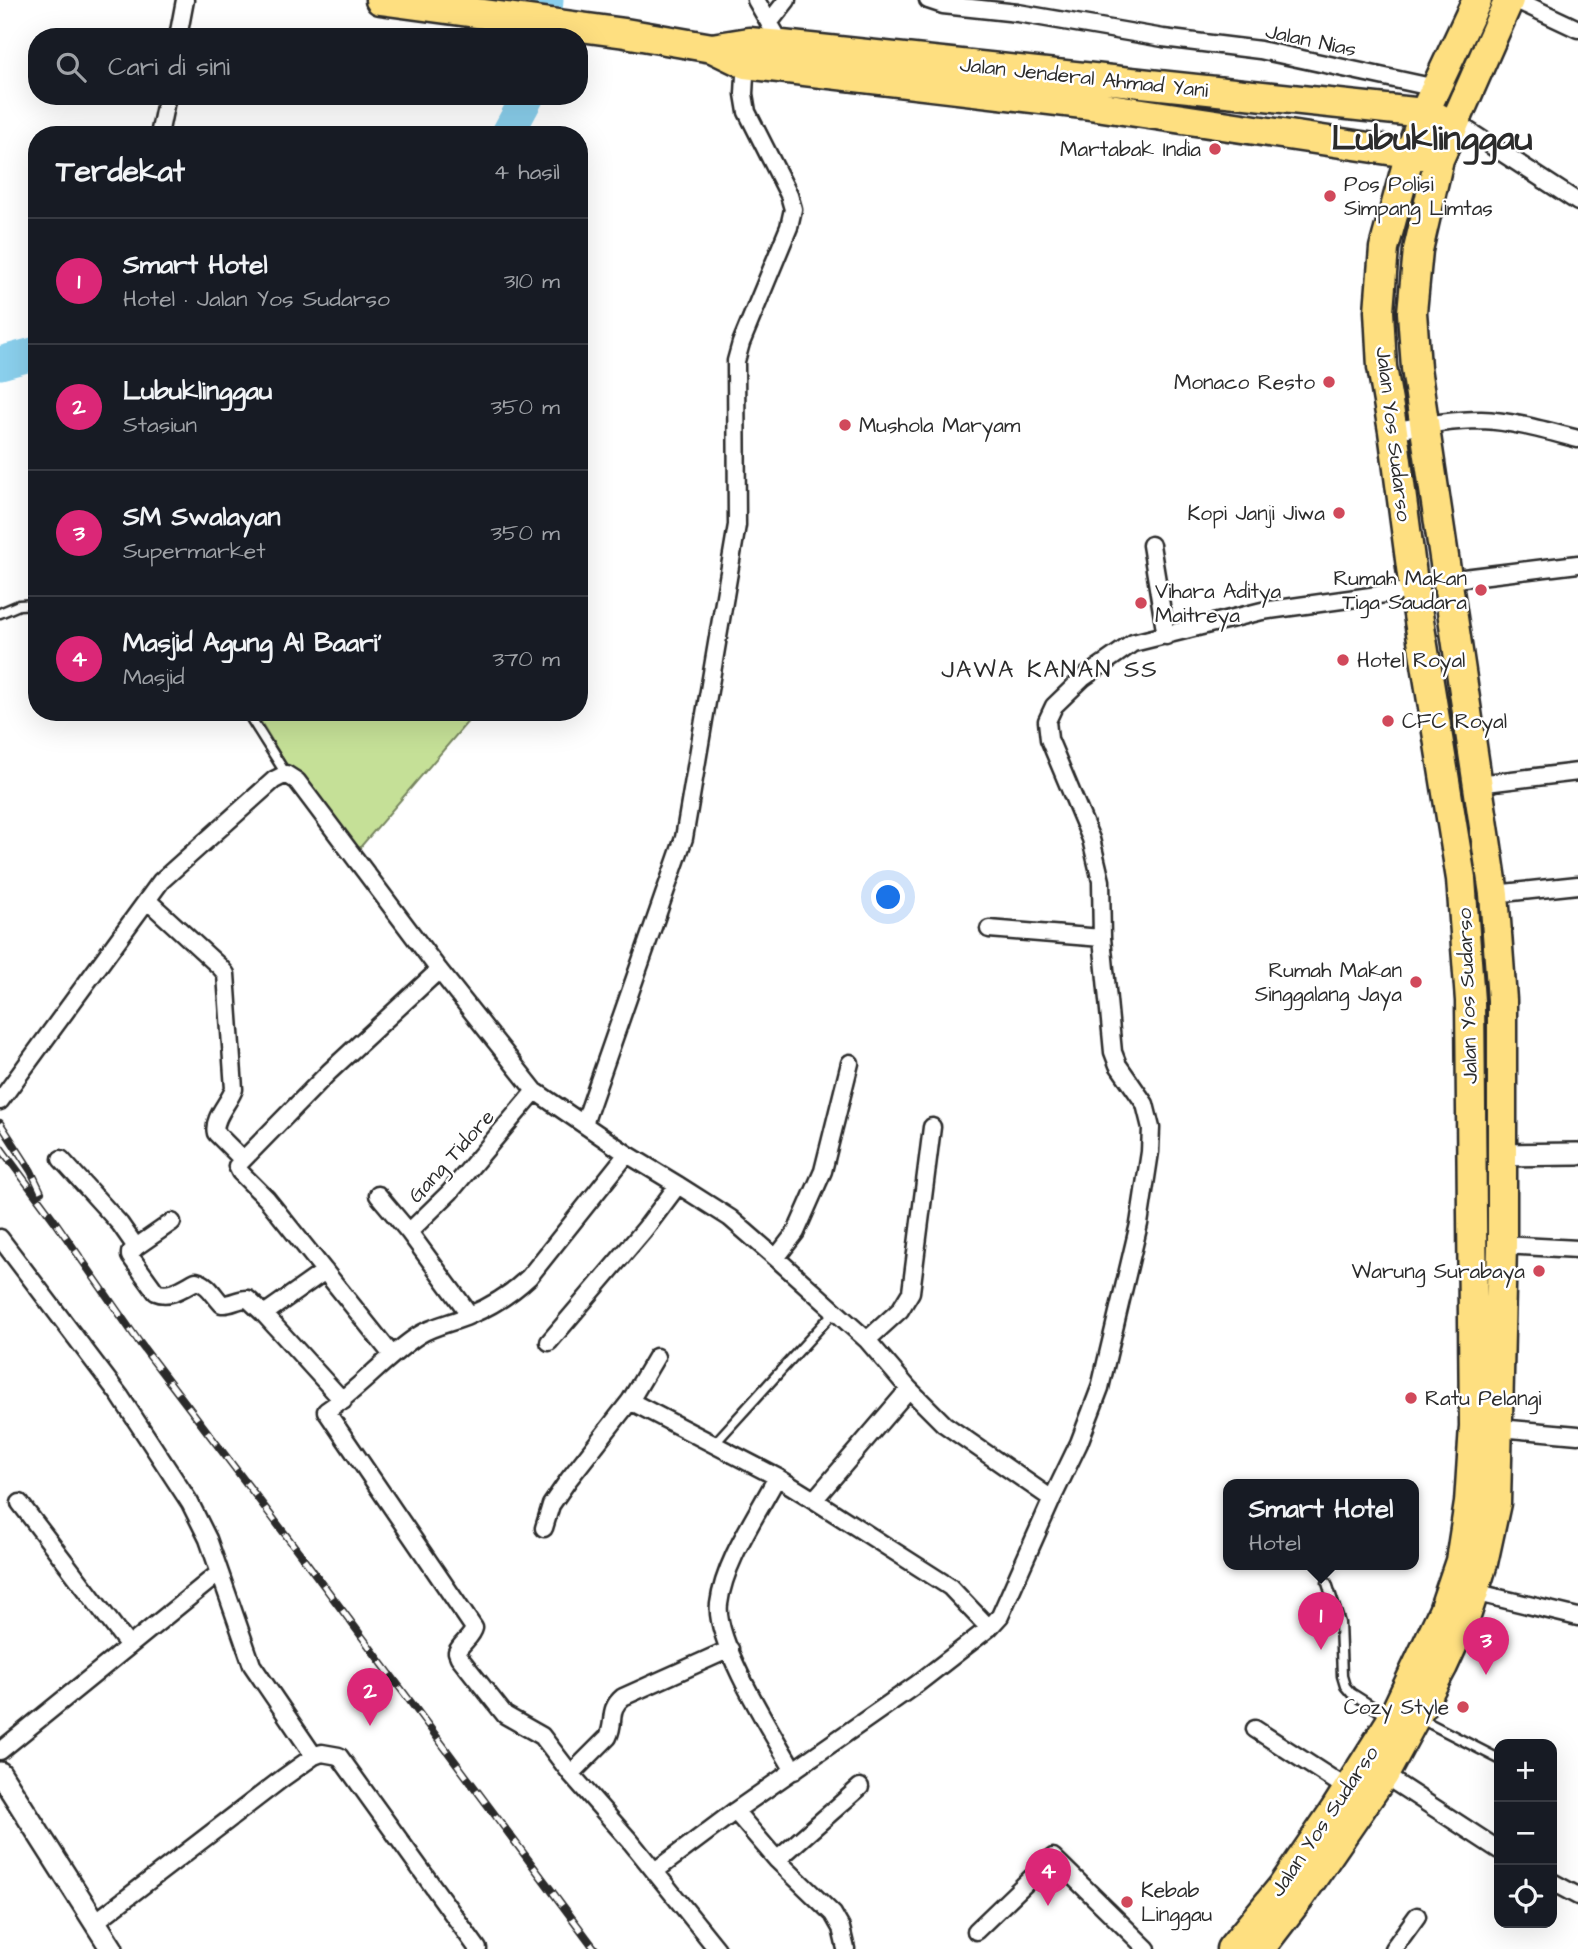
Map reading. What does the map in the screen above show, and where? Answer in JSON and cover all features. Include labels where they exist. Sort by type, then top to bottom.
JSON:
[{"type":"highway","name":"Jalan Jenderal Ahmad Yani","points":[[380,0],[625,33],[712,48],[761,44],[1424,113],[1455,122]]},
{"type":"highway","name":"Jalan Yos Sudarso","points":[[1433,1662],[1443,1611],[1460,1561],[1469,1503],[1474,1426],[1470,1001],[1461,879],[1414,590],[1382,367],[1379,311],[1384,248],[1410,153],[1424,113],[1477,0]]},
{"type":"highway","name":"Jalan Yos Sudarso","points":[[1260,1949],[1307,1887],[1384,1775],[1404,1718],[1433,1662],[1466,1616],[1483,1563],[1496,1503],[1502,1245],[1502,1000],[1494,894],[1416,368],[1412,312],[1418,250],[1439,159],[1509,0]]},
{"type":"highway","name":"Jalan Jenderal Ahmad Yani","points":[[761,44],[1083,104],[1439,159]]},
{"type":"highway","points":[[1472,1153],[1502,1155]]},
{"type":"highway","name":"Jalan Yos Sudarso","points":[[1231,1949],[1282,1887],[1348,1789],[1404,1718]]},
{"type":"street","points":[[180,28],[185,0]]},
{"type":"street","points":[[756,0],[761,44]]},
{"type":"street","points":[[584,1124],[684,838],[737,525],[736,361],[789,227],[793,209],[789,195],[747,113],[744,94],[761,44],[787,0]]},
{"type":"street","name":"Jalan Nias","points":[[928,0],[943,5],[1018,13],[1163,38],[1260,50],[1436,88]]},
{"type":"street","points":[[1516,0],[1578,29]]},
{"type":"street","points":[[161,126],[165,105]]},
{"type":"street","points":[[1455,122],[1578,202]]},
{"type":"street","points":[[1393,431],[1426,424],[1481,420],[1578,439]]},
{"type":"street","points":[[1151,545],[1166,636]]},
{"type":"street","points":[[1447,580],[1578,564]]},
{"type":"street","points":[[655,1871],[735,1811],[917,1684],[989,1628],[1000,1616],[1079,1443],[1100,1388],[1139,1224],[1151,1128],[1144,1104],[1118,1065],[1113,1052],[1102,939],[1101,881],[1091,839],[1049,738],[1047,721],[1054,706],[1083,678],[1133,643],[1262,611],[1414,590]]},
{"type":"street","points":[[1478,784],[1578,772]]},
{"type":"street","points":[[0,1101],[170,871],[274,780],[286,774],[297,781],[439,970],[535,1091],[626,1154],[730,1218],[867,1340],[909,1389],[944,1424],[1052,1499]]},
{"type":"street","points":[[1494,894],[1578,885]]},
{"type":"street","points":[[147,900],[226,974],[234,1089],[214,1129],[242,1159]]},
{"type":"street","points":[[989,929],[1102,939]]},
{"type":"street","points":[[392,1355],[267,1199],[237,1166],[329,1072],[439,970]]},
{"type":"street","points":[[776,1258],[796,1232],[822,1171],[850,1063]]},
{"type":"street","name":"Gang Tidore","points":[[470,1315],[409,1232],[450,1192],[535,1091]]},
{"type":"street","points":[[867,1340],[901,1310],[911,1292],[932,1127]]},
{"type":"street","points":[[626,1154],[529,1277],[506,1296],[470,1315],[428,1330],[392,1355],[343,1401],[326,1412],[474,1628],[457,1652],[460,1657],[505,1715],[542,1736],[717,1949]]},
{"type":"street","points":[[1502,1155],[1578,1154]]},
{"type":"street","points":[[61,1159],[120,1224],[136,1247]]},
{"type":"street","points":[[549,1342],[645,1229],[678,1185]]},
{"type":"street","points":[[378,1195],[409,1232]]},
{"type":"street","points":[[172,1222],[130,1252],[130,1256],[156,1292],[161,1295],[173,1292],[196,1281],[208,1287],[222,1304],[242,1298],[248,1299],[343,1401]]},
{"type":"street","points":[[0,1238],[120,1396],[190,1503],[208,1539],[252,1665],[314,1756]]},
{"type":"street","points":[[1502,1245],[1578,1249]]},
{"type":"street","points":[[264,1314],[325,1271]]},
{"type":"street","points":[[544,1528],[551,1505],[630,1401],[656,1357]]},
{"type":"street","points":[[814,1500],[909,1389]]},
{"type":"street","points":[[630,1401],[777,1477],[814,1500],[950,1587],[989,1628]]},
{"type":"street","points":[[1499,1428],[1578,1435]]},
{"type":"street","points":[[777,1477],[727,1571],[718,1607],[724,1636],[745,1685],[794,1771]]},
{"type":"street","points":[[20,1503],[129,1646]]},
{"type":"street","points":[[0,1751],[219,1573]]},
{"type":"street","points":[[1474,1592],[1578,1617]]},
{"type":"street","points":[[571,1774],[608,1737],[613,1709],[623,1697],[730,1649]]},
{"type":"street","points":[[1255,1729],[1348,1789]]},
{"type":"street","points":[[94,1923],[314,1756],[322,1753],[339,1756],[478,1949]]},
{"type":"street","points":[[0,1773],[112,1949]]},
{"type":"street","points":[[1384,1775],[1494,1847]]},
{"type":"street","points":[[777,1860],[860,1787]]},
{"type":"street","points":[[735,1811],[777,1860],[833,1913],[841,1928],[846,1949]]},
{"type":"street","points":[[976,1931],[1053,1857],[1147,1949]]},
{"type":"street","points":[[1557,1885],[1578,1896]]},
{"type":"street","points":[[1393,1949],[1417,1916]]},
{"type":"lane","points":[[0,613],[28,605]]},
{"type":"lane","points":[[253,721],[286,774]]},
{"type":"lane","points":[[715,1444],[835,1311]]},
{"type":"lane","points":[[1326,1583],[1340,1623],[1342,1676],[1351,1693],[1494,1757]]},
{"type":"green space","points":[[260,721],[468,721],[357,851],[289,769]]},
{"type":"waterway","points":[[545,28],[547,0]]},
{"type":"waterway","points":[[512,126],[523,105]]},
{"type":"waterway","points":[[0,363],[28,355]]},
{"type":"railway","points":[[0,1123],[31,1171],[41,1192]]},
{"type":"railway","points":[[0,1147],[139,1342],[595,1949]]},
{"type":"place","name":"Martabak India","points":[[1215,149]]},
{"type":"place","name":"Pos Polisi Simpang Limtas","points":[[1330,196]]},
{"type":"place","name":"Monaco Resto","points":[[1329,382]]},
{"type":"place","name":"Mushola Maryam","points":[[845,425]]},
{"type":"place","name":"Kopi Janji Jiwa","points":[[1339,513]]},
{"type":"place","name":"Rumah Makan Tiga Saudara","points":[[1481,590]]},
{"type":"place","name":"Vihara Aditya Maitreya","points":[[1141,603]]},
{"type":"place","name":"Hotel Royal","points":[[1343,660]]},
{"type":"place","name":"CFC Royal","points":[[1388,721]]},
{"type":"place","name":"Rumah Makan Singgalang Jaya","points":[[1416,982]]},
{"type":"place","name":"Warung Surabaya","points":[[1539,1271]]},
{"type":"place","name":"Ratu Pelangi","points":[[1411,1398]]},
{"type":"place","name":"Smart Hotel","points":[[1321,1650]]},
{"type":"place","name":"SM Swalayan","points":[[1486,1675]]},
{"type":"place","name":"Cozy Style","points":[[1463,1707]]},
{"type":"place","name":"Lubuklinggau","points":[[370,1726]]},
{"type":"place","name":"Kebab Linggau","points":[[1127,1902]]},
{"type":"place","name":"Masjid Agung Al Baari'","points":[[1048,1906]]},
{"type":"district","name":"Lubuklinggau","points":[[1432,137]]},
{"type":"district","name":"JAWA KANAN SS","points":[[1050,669]]}]
